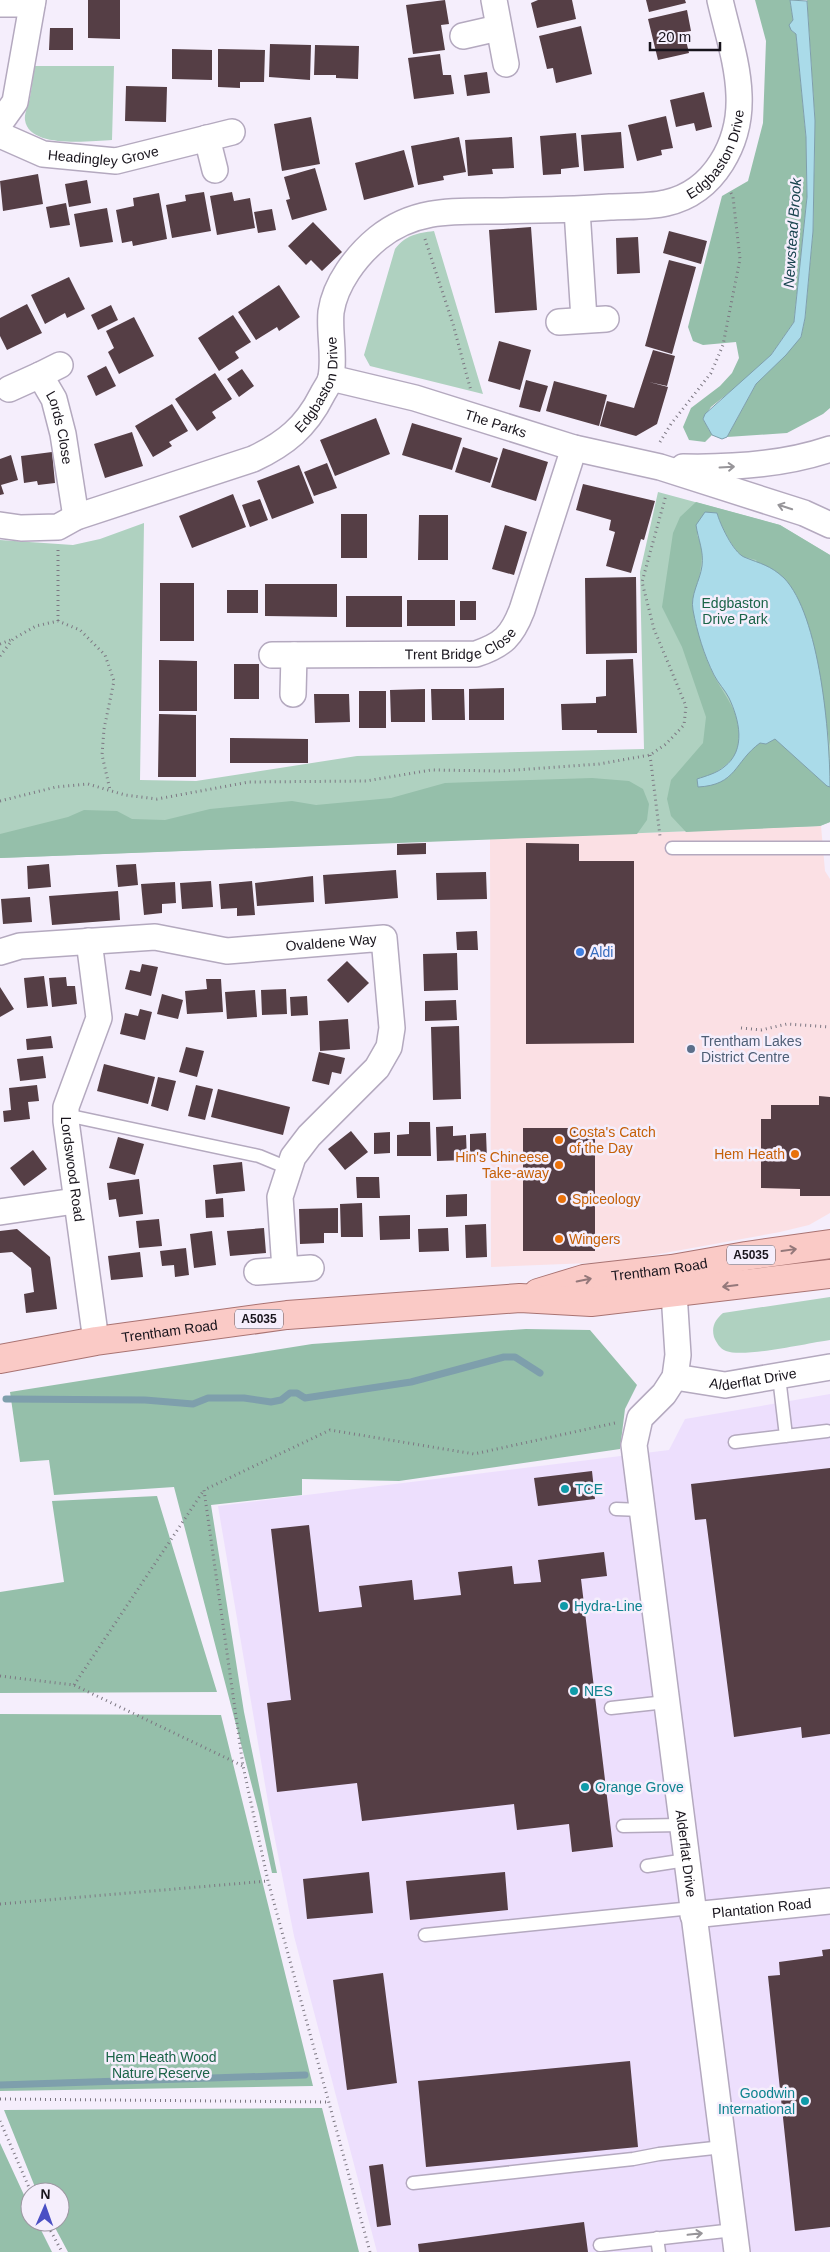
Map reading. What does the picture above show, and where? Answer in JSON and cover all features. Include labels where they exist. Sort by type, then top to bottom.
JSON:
[{"type":"main road","name":"Trentham Road","points":[[520,1298],[584,1279],[672,1269],[830,1244]]},
{"type":"main road","name":"Trentham Road","points":[[0,1359],[96,1342],[287,1315],[520,1298],[591,1302],[830,1274]]},
{"type":"street","points":[[494,0],[506,64]]},
{"type":"street","name":"Edgbaston Drive","points":[[0,525],[20,528],[67,522],[253,459],[275,449],[295,433],[314,410],[331,378],[331,311],[340,284],[355,262],[376,240],[395,225],[418,216],[446,211],[577,210],[667,203],[697,190],[717,172],[729,149],[737,123],[740,96],[738,73],[720,0]]},
{"type":"street","points":[[0,4],[32,2],[15,102],[0,123]]},
{"type":"street","points":[[463,36],[498,28]]},
{"type":"street","name":"Headingley Grove","points":[[0,136],[43,154],[116,161],[232,132]]},
{"type":"street","points":[[207,138],[215,170]]},
{"type":"street","points":[[558,322],[595,319],[577,210]]},
{"type":"street","name":"Lords Close","points":[[9,389],[50,370],[54,399],[64,434],[67,522]]},
{"type":"street","name":"The Parks","points":[[331,378],[415,398],[574,448],[660,467],[804,513],[830,524]]},
{"type":"street","name":"Trent Bridge Close","points":[[293,694],[283,655],[476,654],[491,649],[505,640],[516,627],[574,448]]},
{"type":"street","name":"The Parks","points":[[660,467],[706,468],[767,463],[796,459],[830,450]]},
{"type":"street","name":"Ovaldene Way","points":[[0,952],[20,946],[155,937],[227,951],[384,938],[392,1028],[389,1047],[377,1068],[309,1136],[292,1157],[280,1197],[285,1270]]},
{"type":"street","name":"Lordswood Road","points":[[89,941],[99,1018],[66,1107],[66,1115],[75,1201],[96,1342]]},
{"type":"street","points":[[0,1212],[75,1201]]},
{"type":"street","points":[[257,1272],[311,1268]]},
{"type":"street","points":[[640,1418],[664,1394],[675,1377],[678,1355],[674,1293]]},
{"type":"street","name":"Alderflat Drive","points":[[675,1377],[725,1385],[830,1367]]},
{"type":"street","name":"Alderflat Drive","points":[[640,1418],[634,1445],[735,2241]]},
{"type":"street","name":"Plantation Road","points":[[692,1912],[830,1901]]},
{"type":"lane","points":[[672,848],[830,848]]},
{"type":"lane","points":[[66,1115],[259,1156],[288,1168]]},
{"type":"lane","points":[[779,1377],[786,1436]]},
{"type":"lane","points":[[735,1442],[828,1431]]},
{"type":"lane","points":[[616,1509],[642,1510]]},
{"type":"lane","points":[[611,1708],[666,1702]]},
{"type":"lane","points":[[623,1826],[681,1825]]},
{"type":"lane","points":[[647,1866],[686,1860]]},
{"type":"lane","points":[[424,1935],[692,1912]]},
{"type":"lane","points":[[413,2183],[633,2159],[659,2154],[723,2147]]},
{"type":"lane","points":[[657,2238],[659,2252]]},
{"type":"lane","points":[[600,2244],[657,2238],[735,2241]]},
{"type":"path","points":[[0,801],[56,787],[88,784],[157,799],[249,782],[366,781],[431,770],[502,771],[599,764],[650,755],[666,744],[684,725],[686,706],[654,629],[642,582],[660,467],[671,424],[711,374],[723,345],[740,259],[733,197],[717,172]]},
{"type":"path","points":[[418,216],[453,324],[477,416]]},
{"type":"path","points":[[58,620],[67,522]]},
{"type":"path","points":[[0,644],[36,626],[58,620],[80,630],[105,655],[114,681],[104,729],[102,755],[110,790]]},
{"type":"path","points":[[0,656],[13,638]]},
{"type":"path","points":[[650,755],[661,841],[672,848]]},
{"type":"path","points":[[741,1028],[762,1030],[787,1024],[830,1027]]},
{"type":"path","points":[[74,1685],[204,1490],[330,1430],[474,1454],[640,1418]]},
{"type":"path","points":[[204,1490],[243,1766],[268,1881],[370,2252]]},
{"type":"path","points":[[0,1676],[74,1685],[243,1766]]},
{"type":"path","points":[[0,1904],[268,1881]]},
{"type":"path","points":[[0,2099],[330,2102]]},
{"type":"path","points":[[0,2121],[27,2182]]},
{"type":"path","points":[[51,2232],[62,2252]]},
{"type":"shaded area","name":"Trentham Lakes District Centre","points":[[821,826],[825,871],[830,879],[830,1213],[809,1225],[780,1232],[615,1262],[491,1267],[490,839]]},
{"type":"shaded area","points":[[830,1394],[830,2252],[377,2252],[294,1936],[270,1814],[218,1506],[669,1450],[685,1419]]},
{"type":"green space","points":[[755,0],[790,0],[793,20],[791,30],[796,34],[806,137],[807,197],[794,322],[771,355],[746,379],[711,407],[703,419],[712,435],[705,442],[689,440],[683,427],[691,408],[720,386],[732,373],[739,358],[736,342],[703,345],[693,341],[688,327],[722,196],[748,181],[763,123],[766,41]]},
{"type":"green space","points":[[807,0],[830,0],[830,408],[823,414],[787,433],[727,437],[756,384],[801,337],[805,318],[813,231],[815,121]]},
{"type":"green space","points":[[34,66],[114,66],[112,140],[62,141],[37,136],[29,129],[25,117],[31,93]]},
{"type":"green space","points":[[434,231],[483,394],[370,366],[364,355],[395,249],[412,236]]},
{"type":"green space","name":"Edgbaston Drive Park","points":[[658,492],[780,525],[830,555],[830,822],[820,826],[0,858],[0,540],[73,545],[100,539],[144,523],[140,780],[196,781],[357,756],[644,749],[640,572]]},
{"type":"green space","points":[[696,502],[780,525],[830,555],[830,746],[814,647],[756,560],[744,557],[736,550],[724,530],[717,513],[697,535],[702,552],[697,599],[699,633],[709,665],[736,715],[740,733],[739,747],[734,757],[714,773],[728,778],[752,748],[760,743],[766,744],[775,739],[830,787],[830,822],[820,826],[686,832],[671,816],[667,799],[671,780],[703,743],[706,717],[682,647],[662,607],[673,533],[680,517]]},
{"type":"green space","points":[[592,778],[629,781],[643,789],[649,804],[647,820],[637,834],[0,858],[0,834],[68,817],[84,810],[117,811],[132,819],[165,820],[210,809],[292,801],[316,805],[391,798],[445,783]]},
{"type":"green space","points":[[830,1297],[830,1340],[747,1353],[735,1353],[722,1349],[714,1337],[713,1329],[715,1323],[723,1313]]},
{"type":"green space","points":[[526,1329],[590,1330],[637,1385],[625,1409],[620,1449],[399,1481],[302,1479],[302,1495],[211,1505],[244,1712],[277,1873],[272,1873],[259,1813],[174,1487],[54,1495],[49,1460],[20,1462],[10,1392],[312,1344]]},
{"type":"green space","points":[[157,1496],[217,1692],[0,1693],[0,1592],[64,1582],[52,1501]]},
{"type":"green space","name":"Hem Heath Wood Nature Reserve","points":[[0,1714],[221,1715],[313,2086],[0,2091]]},
{"type":"green space","points":[[322,2108],[359,2252],[68,2252],[57,2232],[70,2232],[70,2182],[33,2182],[4,2110]]},
{"type":"green space","points":[[0,2143],[20,2186],[20,2232],[42,2232],[52,2252],[0,2252]]},
{"type":"water","points":[[790,0],[807,1],[815,121],[813,231],[805,318],[801,337],[786,355],[756,384],[727,437],[722,439],[712,435],[703,419],[705,414],[771,355],[794,322],[807,197],[806,137],[796,34],[789,25],[793,20]]},
{"type":"water","points":[[705,512],[717,513],[736,550],[744,557],[770,567],[784,578],[796,596],[806,619],[820,677],[828,738],[830,787],[775,739],[766,744],[760,743],[751,750],[734,771],[720,782],[698,787],[697,779],[718,771],[731,760],[736,752],[739,734],[733,706],[714,675],[704,651],[692,604],[701,572],[702,561],[702,550],[696,525]]},
{"type":"building","points":[[88,0],[120,0],[120,39],[88,38]]},
{"type":"building","points":[[445,0],[449,24],[441,25],[445,50],[413,54],[406,5]]},
{"type":"building","points":[[538,0],[572,0],[576,19],[537,28],[531,3]]},
{"type":"building","points":[[646,0],[685,0],[686,3],[649,12]]},
{"type":"building","points":[[687,10],[691,31],[684,32],[689,53],[658,60],[648,19]]},
{"type":"building","points":[[581,26],[592,74],[556,83],[553,68],[547,69],[539,36]]},
{"type":"building","points":[[50,28],[73,28],[73,50],[49,50]]},
{"type":"building","points":[[270,44],[311,45],[310,80],[269,77]]},
{"type":"building","points":[[315,45],[359,46],[358,79],[336,78],[336,75],[314,75]]},
{"type":"building","points":[[172,49],[212,50],[212,80],[172,79]]},
{"type":"building","points":[[218,49],[265,50],[264,82],[240,82],[240,88],[218,87]]},
{"type":"building","points":[[440,54],[443,75],[451,75],[454,94],[414,99],[408,58]]},
{"type":"building","points":[[487,72],[490,93],[467,96],[464,75]]},
{"type":"building","points":[[126,86],[167,87],[166,122],[125,121]]},
{"type":"building","points":[[704,92],[712,127],[696,131],[694,123],[676,127],[670,100]]},
{"type":"building","points":[[666,116],[673,148],[661,150],[662,155],[637,161],[628,125]]},
{"type":"building","points":[[311,117],[320,164],[282,171],[274,124]]},
{"type":"building","points":[[621,132],[624,168],[584,171],[581,135]]},
{"type":"building","points":[[576,133],[579,167],[561,169],[561,174],[543,175],[540,136]]},
{"type":"building","points":[[459,137],[466,172],[443,176],[444,180],[418,185],[411,146]]},
{"type":"building","points":[[512,137],[514,168],[492,169],[493,174],[468,176],[465,140]]},
{"type":"building","points":[[404,150],[414,187],[364,200],[355,163]]},
{"type":"building","points":[[315,168],[327,210],[292,220],[286,200],[290,199],[284,177]]},
{"type":"building","points":[[38,174],[43,204],[3,211],[0,181]]},
{"type":"building","points":[[87,180],[91,203],[69,207],[65,184]]},
{"type":"building","points":[[204,192],[211,231],[172,238],[166,205],[186,201],[185,195]]},
{"type":"building","points":[[232,192],[234,201],[250,198],[255,228],[217,235],[210,196]]},
{"type":"building","points":[[159,193],[167,239],[133,246],[132,241],[122,243],[116,210],[134,206],[133,198]]},
{"type":"building","points":[[66,203],[70,225],[50,228],[46,207]]},
{"type":"building","points":[[107,208],[113,242],[80,247],[74,214]]},
{"type":"building","points":[[272,209],[276,230],[258,233],[254,212]]},
{"type":"building","points":[[313,222],[342,252],[322,271],[311,260],[306,265],[288,246]]},
{"type":"building","points":[[531,227],[537,310],[495,313],[489,230]]},
{"type":"building","points":[[669,231],[707,241],[701,264],[663,253]]},
{"type":"building","points":[[638,237],[640,273],[617,274],[616,238]]},
{"type":"building","points":[[669,260],[696,267],[672,354],[645,346]]},
{"type":"building","points":[[69,277],[85,309],[67,318],[65,313],[45,324],[31,295]]},
{"type":"building","points":[[279,285],[300,317],[279,331],[277,327],[256,340],[238,312]]},
{"type":"building","points":[[27,304],[42,333],[7,350],[0,336],[0,318]]},
{"type":"building","points":[[111,305],[118,320],[98,330],[91,315]]},
{"type":"building","points":[[233,315],[251,342],[235,352],[239,358],[219,371],[198,338]]},
{"type":"building","points":[[134,317],[154,356],[119,374],[108,352],[114,348],[106,331]]},
{"type":"building","points":[[499,341],[531,350],[520,390],[488,381]]},
{"type":"building","points":[[653,350],[675,356],[667,386],[649,382],[668,387],[657,424],[636,436],[600,426],[607,401],[634,408]]},
{"type":"building","points":[[106,366],[116,386],[96,396],[87,376]]},
{"type":"building","points":[[242,369],[254,386],[239,397],[227,379]]},
{"type":"building","points":[[215,373],[232,399],[212,412],[216,418],[197,431],[175,399]]},
{"type":"building","points":[[526,380],[548,386],[540,412],[519,407]]},
{"type":"building","points":[[554,381],[607,395],[599,426],[546,411]]},
{"type":"building","points":[[172,404],[188,431],[169,442],[172,446],[153,457],[135,426]]},
{"type":"building","points":[[376,418],[390,454],[335,476],[320,440]]},
{"type":"building","points":[[412,423],[462,438],[452,470],[402,455]]},
{"type":"building","points":[[132,432],[143,466],[105,478],[94,444]]},
{"type":"building","points":[[463,447],[498,458],[490,483],[455,472]]},
{"type":"building","points":[[503,448],[548,462],[536,501],[491,487]]},
{"type":"building","points":[[52,452],[55,483],[38,485],[37,481],[24,483],[21,456]]},
{"type":"building","points":[[11,455],[18,480],[1,485],[4,494],[0,495],[0,459]]},
{"type":"building","points":[[327,463],[337,488],[314,496],[304,472]]},
{"type":"building","points":[[299,465],[314,503],[272,519],[257,481]]},
{"type":"building","points":[[583,484],[655,501],[644,540],[641,539],[631,573],[606,566],[615,532],[609,530],[611,520],[576,510]]},
{"type":"building","points":[[233,494],[246,527],[192,548],[179,516]]},
{"type":"building","points":[[260,499],[268,520],[250,527],[242,505]]},
{"type":"building","points":[[341,514],[367,514],[367,558],[341,558]]},
{"type":"building","points":[[419,515],[448,515],[448,560],[418,560]]},
{"type":"building","points":[[505,525],[527,532],[514,575],[492,569]]},
{"type":"building","points":[[636,577],[637,653],[586,654],[585,578]]},
{"type":"building","points":[[160,583],[194,583],[194,641],[160,641]]},
{"type":"building","points":[[265,584],[337,584],[337,617],[265,616]]},
{"type":"building","points":[[227,590],[258,590],[258,613],[227,613]]},
{"type":"building","points":[[346,596],[402,596],[402,627],[346,627]]},
{"type":"building","points":[[407,600],[455,600],[455,626],[407,626]]},
{"type":"building","points":[[460,601],[476,601],[476,620],[460,620]]},
{"type":"building","points":[[633,659],[637,733],[597,733],[597,730],[562,730],[561,704],[596,703],[596,697],[606,696],[606,660]]},
{"type":"building","points":[[159,660],[197,661],[197,711],[159,711]]},
{"type":"building","points":[[234,664],[259,664],[259,699],[234,699]]},
{"type":"building","points":[[504,688],[504,720],[469,720],[469,689]]},
{"type":"building","points":[[425,689],[425,722],[391,722],[390,690]]},
{"type":"building","points":[[431,689],[464,689],[465,720],[432,720]]},
{"type":"building","points":[[359,691],[386,691],[386,728],[359,728]]},
{"type":"building","points":[[314,694],[349,694],[350,722],[315,723]]},
{"type":"building","points":[[159,714],[196,715],[196,777],[158,777]]},
{"type":"building","points":[[230,738],[308,739],[308,763],[230,763]]},
{"type":"building","points":[[426,843],[426,854],[397,855],[397,844]]},
{"type":"building","name":"Aldi","points":[[526,843],[579,844],[579,861],[634,861],[634,1043],[526,1044]]},
{"type":"building","points":[[49,864],[51,887],[28,889],[27,866]]},
{"type":"building","points":[[136,864],[138,885],[118,887],[116,865]]},
{"type":"building","points":[[396,870],[398,898],[325,904],[323,875]]},
{"type":"building","points":[[486,872],[487,899],[437,900],[436,873]]},
{"type":"building","points":[[313,876],[314,902],[257,906],[255,883]]},
{"type":"building","points":[[211,881],[213,907],[182,909],[180,883]]},
{"type":"building","points":[[252,881],[255,915],[237,916],[237,908],[221,909],[219,884]]},
{"type":"building","points":[[175,882],[176,903],[162,904],[162,913],[144,915],[141,884]]},
{"type":"building","points":[[118,891],[120,920],[52,925],[49,896]]},
{"type":"building","points":[[30,897],[32,922],[3,924],[1,899]]},
{"type":"building","points":[[477,931],[478,950],[457,950],[456,932]]},
{"type":"building","points":[[457,953],[458,990],[424,991],[423,954]]},
{"type":"building","points":[[347,961],[369,983],[348,1003],[327,980]]},
{"type":"building","points":[[142,964],[158,967],[151,996],[125,989],[130,970],[140,972]]},
{"type":"building","points":[[44,976],[48,1006],[27,1008],[24,978]]},
{"type":"building","points":[[66,977],[67,986],[75,986],[77,1004],[52,1007],[49,978]]},
{"type":"building","points":[[206,979],[221,979],[223,1012],[187,1014],[185,991],[207,989]]},
{"type":"building","points":[[0,987],[14,1009],[0,1017]]},
{"type":"building","points":[[286,989],[287,1014],[262,1015],[261,990]]},
{"type":"building","points":[[255,990],[257,1017],[227,1019],[225,992]]},
{"type":"building","points":[[162,994],[183,1000],[178,1019],[157,1014]]},
{"type":"building","points":[[307,996],[308,1015],[291,1016],[290,997]]},
{"type":"building","points":[[456,1000],[457,1020],[425,1021],[425,1001]]},
{"type":"building","points":[[140,1009],[152,1012],[145,1040],[120,1034],[125,1013],[138,1016]]},
{"type":"building","points":[[348,1019],[350,1049],[320,1051],[319,1021]]},
{"type":"building","points":[[459,1026],[461,1099],[433,1100],[431,1027]]},
{"type":"building","points":[[51,1036],[53,1048],[27,1050],[26,1039]]},
{"type":"building","points":[[186,1047],[204,1051],[197,1077],[179,1072]]},
{"type":"building","points":[[319,1052],[345,1058],[341,1074],[332,1072],[329,1085],[312,1081]]},
{"type":"building","points":[[43,1056],[46,1078],[20,1081],[17,1059]]},
{"type":"building","points":[[104,1064],[155,1077],[148,1104],[97,1091]]},
{"type":"building","points":[[158,1077],[176,1081],[168,1111],[151,1106]]},
{"type":"building","points":[[37,1085],[39,1101],[28,1102],[30,1119],[4,1122],[3,1111],[11,1110],[9,1088]]},
{"type":"building","points":[[196,1085],[213,1089],[205,1120],[188,1116]]},
{"type":"building","points":[[218,1089],[290,1107],[283,1135],[211,1117]]},
{"type":"building","name":"Hem Heath","points":[[819,1096],[830,1097],[830,1196],[800,1196],[800,1189],[761,1188],[761,1119],[771,1119],[771,1105],[819,1105]]},
{"type":"building","points":[[409,1122],[430,1122],[431,1156],[397,1156],[397,1135],[409,1134]]},
{"type":"building","points":[[453,1126],[453,1136],[466,1135],[467,1160],[437,1161],[436,1127]]},
{"type":"building","points":[[523,1128],[595,1128],[595,1251],[523,1251]]},
{"type":"building","points":[[351,1131],[368,1152],[345,1170],[328,1149]]},
{"type":"building","points":[[390,1132],[390,1153],[374,1154],[374,1133]]},
{"type":"building","points":[[486,1133],[487,1159],[470,1159],[470,1134]]},
{"type":"building","points":[[118,1137],[144,1144],[135,1175],[109,1168]]},
{"type":"building","points":[[33,1150],[47,1169],[24,1186],[10,1168]]},
{"type":"building","points":[[242,1162],[245,1191],[216,1194],[213,1165]]},
{"type":"building","points":[[356,1177],[379,1177],[380,1198],[357,1198]]},
{"type":"building","points":[[139,1179],[143,1214],[119,1217],[116,1199],[109,1200],[107,1183]]},
{"type":"building","points":[[467,1194],[467,1216],[446,1217],[446,1195]]},
{"type":"building","points":[[223,1198],[224,1217],[206,1218],[205,1200]]},
{"type":"building","points":[[362,1203],[363,1237],[341,1237],[340,1204]]},
{"type":"building","points":[[338,1208],[338,1233],[324,1233],[324,1243],[300,1244],[299,1209]]},
{"type":"building","points":[[410,1215],[410,1239],[380,1240],[379,1216]]},
{"type":"building","points":[[159,1219],[162,1246],[139,1248],[136,1221]]},
{"type":"building","points":[[486,1224],[487,1257],[466,1258],[465,1225]]},
{"type":"building","points":[[264,1228],[266,1253],[230,1256],[227,1231]]},
{"type":"building","points":[[448,1228],[449,1251],[419,1252],[418,1229]]},
{"type":"building","points":[[17,1229],[50,1257],[57,1309],[26,1313],[24,1294],[34,1292],[31,1268],[12,1252],[0,1253],[0,1231]]},
{"type":"building","points":[[212,1231],[216,1265],[194,1268],[190,1234]]},
{"type":"building","points":[[186,1248],[189,1275],[175,1277],[174,1265],[162,1266],[160,1251]]},
{"type":"building","points":[[140,1252],[143,1277],[111,1280],[108,1256]]},
{"type":"building","points":[[830,1468],[830,1734],[802,1738],[801,1727],[734,1737],[706,1519],[695,1520],[691,1484]]},
{"type":"building","name":"TCE","points":[[592,1471],[595,1499],[538,1506],[534,1478]]},
{"type":"building","points":[[309,1525],[319,1612],[362,1607],[359,1586],[412,1580],[414,1600],[461,1595],[458,1572],[512,1566],[514,1584],[541,1582],[538,1560],[604,1552],[607,1576],[581,1579],[613,1847],[572,1852],[569,1824],[517,1830],[514,1804],[362,1821],[357,1783],[277,1792],[267,1703],[291,1700],[271,1529]]},
{"type":"building","points":[[369,1872],[373,1913],[307,1919],[303,1879]]},
{"type":"building","points":[[505,1872],[508,1910],[410,1920],[406,1881]]},
{"type":"building","name":"Goodwin International","points":[[830,1949],[830,2227],[795,2231],[768,1976],[780,1975],[779,1962],[823,1956],[822,1950]]},
{"type":"building","points":[[383,1973],[397,2083],[347,2090],[333,1980]]},
{"type":"building","points":[[630,2061],[638,2147],[426,2167],[418,2081]]},
{"type":"building","points":[[383,2164],[391,2225],[377,2227],[369,2166]]},
{"type":"building","points":[[584,2222],[588,2252],[419,2252],[418,2244]]},
{"type":"waterway","points":[[6,1399],[145,1400],[193,1404],[208,1398],[244,1398],[271,1402],[281,1400],[290,1393],[297,1393],[305,1398],[411,1382],[504,1357],[515,1357],[540,1373]]},
{"type":"waterway","points":[[0,2085],[305,2075]]},
{"type":"place","name":"Aldi","points":[[580,952]]},
{"type":"place","name":"Trentham Lakes District Centre","points":[[691,1049]]},
{"type":"place","name":"Costa's Catch of the Day","points":[[559,1140]]},
{"type":"place","name":"Hem Heath","points":[[795,1154]]},
{"type":"place","name":"Hin's Chineese Take-away","points":[[559,1165]]},
{"type":"place","name":"Spiceology","points":[[562,1199]]},
{"type":"place","name":"Wingers","points":[[559,1239]]},
{"type":"place","name":"TCE","points":[[565,1489]]},
{"type":"place","name":"Hydra-Line","points":[[564,1606]]},
{"type":"place","name":"NES","points":[[574,1691]]},
{"type":"place","name":"Orange Grove","points":[[585,1787]]},
{"type":"place","name":"Goodwin International","points":[[805,2101]]},
{"type":"water label","name":"Newstead Brook","points":[[792,233]]}]
